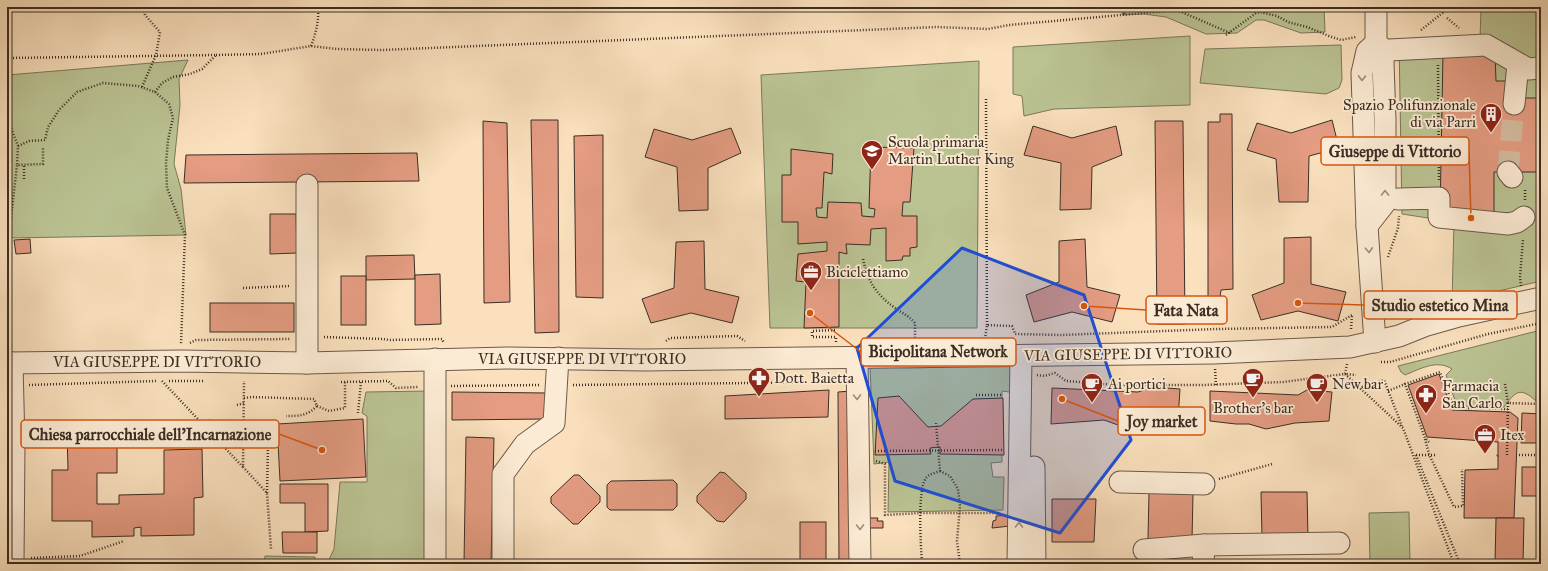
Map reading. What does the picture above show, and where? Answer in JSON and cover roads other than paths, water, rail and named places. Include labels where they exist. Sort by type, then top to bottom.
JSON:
[{"type":"street","points":[[1374,342],[1367,226],[1362,73],[1371,45],[1376,7]]},
{"type":"street","points":[[1371,45],[1440,47],[1486,45],[1528,69],[1541,68]]},
{"type":"street","points":[[1367,226],[1384,203],[1385,120],[1383,62],[1371,45]]},
{"type":"street","points":[[1514,104],[1518,64]]},
{"type":"street","points":[[1363,122],[1385,120]]},
{"type":"street","points":[[307,185],[307,363]]},
{"type":"street","points":[[1398,199],[1439,198],[1439,217],[1508,224],[1517,222],[1524,225]]},
{"type":"street","name":"VIA GIUSEPPE DI VITTORIO","points":[[9,359],[182,371],[307,363],[435,359],[558,358],[645,360],[1214,353],[1350,347],[1399,336],[1424,326],[1459,316],[1541,298]]},
{"type":"street","name":"VIA GIUSEPPE DI VITTORIO","points":[[1399,336],[1426,336],[1541,312]]},
{"type":"street","points":[[1018,564],[1021,356]]},
{"type":"street","points":[[503,564],[503,474],[525,444],[554,423],[558,358]]},
{"type":"street","points":[[857,358],[860,564]]},
{"type":"street","points":[[9,359],[14,445],[13,562]]},
{"type":"street","points":[[435,359],[435,564]]},
{"type":"street","points":[[1032,375],[1035,564]]},
{"type":"street","points":[[1120,482],[1204,484]]},
{"type":"street","points":[[1144,550],[1203,554],[1339,543]]},
{"type":"tunnel","points":[[1508,172],[1514,104]]},
{"type":"place","name":"Spazio Polifunzionale di via Parri","points":[[1491,134]]},
{"type":"place","name":"Scuola primaria Martin Luther King","points":[[872,170]]},
{"type":"place","name":"Giuseppe di Vittorio","points":[[1471,218]]},
{"type":"place","name":"Biciclettiamo","points":[[811,292]]},
{"type":"place","name":"Studio estetico Mina","points":[[1298,303]]},
{"type":"place","name":"Fata Nata","points":[[1084,306]]},
{"type":"place","name":"Bicipolitana Network","points":[[810,313]]},
{"type":"place","name":"Dott. Baietta","points":[[759,398]]},
{"type":"place","name":"Brother's bar","points":[[1253,398]]},
{"type":"place","name":"Joy market","points":[[1062,399]]},
{"type":"place","name":"Ai portici","points":[[1092,404]]},
{"type":"place","name":"New bar","points":[[1317,404]]},
{"type":"place","name":"Farmacia San Carlo","points":[[1426,414]]},
{"type":"place","name":"Chiesa parrocchiale dell'Incarnazione","points":[[322,450]]},
{"type":"place","name":"Itex","points":[[1485,454]]}]
